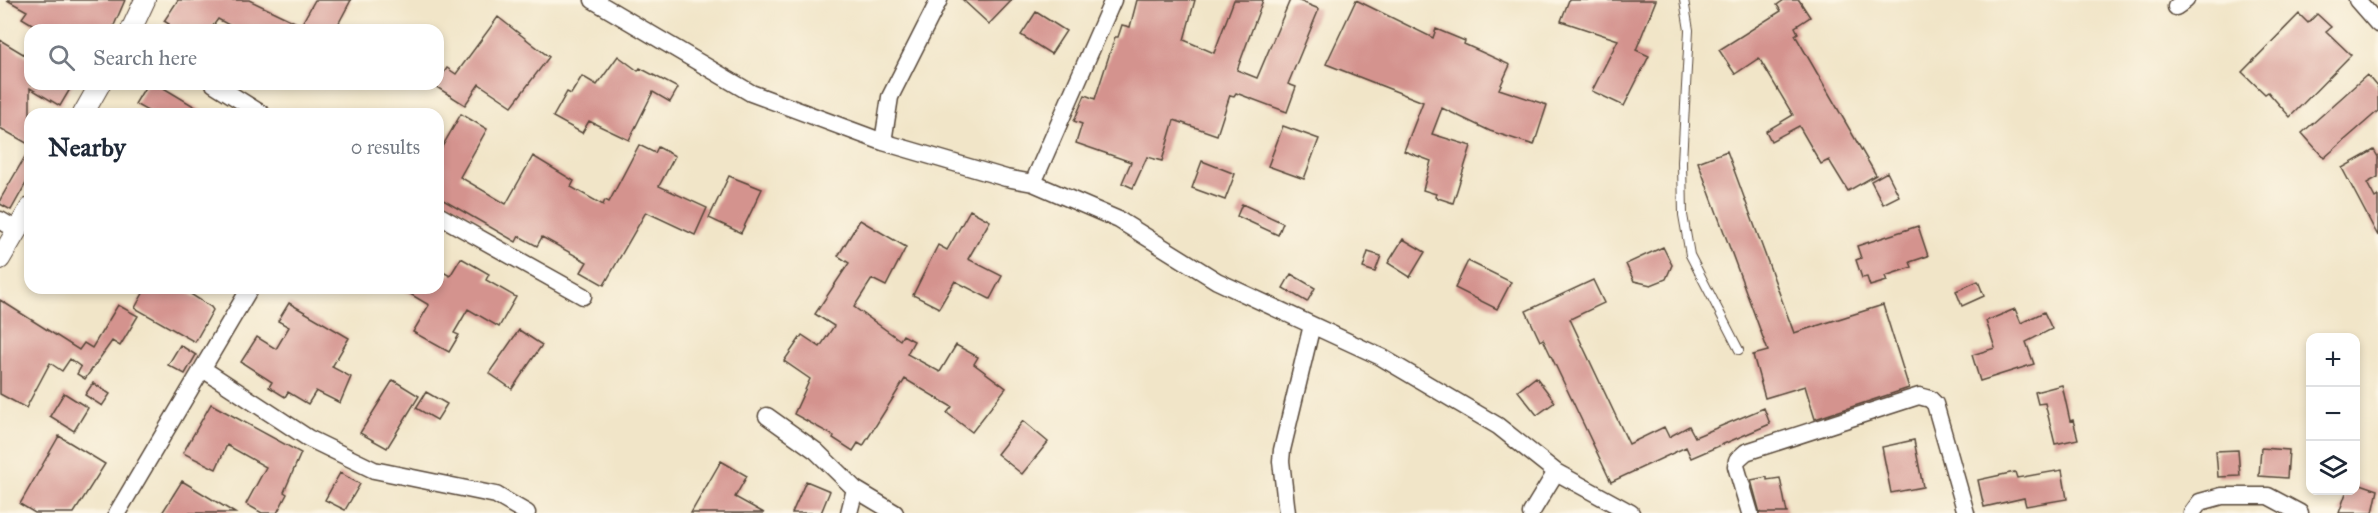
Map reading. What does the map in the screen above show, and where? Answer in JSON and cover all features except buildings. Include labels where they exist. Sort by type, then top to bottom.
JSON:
[{"type":"street","points":[[134,24],[145,0]]},
{"type":"street","points":[[592,0],[751,93],[883,142],[1006,178],[1033,183],[1119,220],[1217,281],[1381,357],[1498,426],[1556,471],[1631,513]]},
{"type":"street","points":[[883,142],[890,97],[939,0]]},
{"type":"street","points":[[1033,183],[1113,0]]},
{"type":"street","points":[[2356,0],[2378,24]]},
{"type":"street","points":[[86,108],[97,90]]},
{"type":"street","points":[[224,90],[252,108]]},
{"type":"street","points":[[444,218],[583,296]]},
{"type":"street","points":[[0,259],[24,219]]},
{"type":"street","points":[[0,220],[18,230]]},
{"type":"street","points":[[117,513],[247,294]]},
{"type":"street","points":[[1287,513],[1281,461],[1282,450],[1312,325]]},
{"type":"street","points":[[203,369],[308,438],[374,470],[496,495],[527,513]]},
{"type":"street","points":[[1750,513],[1737,466],[1737,460],[1746,452],[1919,396],[1930,399],[1935,404],[1966,513]]},
{"type":"street","points":[[767,416],[816,451],[855,489],[895,513]]},
{"type":"street","points":[[1531,513],[1556,471]]},
{"type":"street","points":[[849,513],[855,489]]},
{"type":"street","points":[[2192,513],[2200,502],[2222,496],[2268,496],[2300,513]]},
{"type":"lane","points":[[1684,0],[1689,30],[1682,162],[1683,215],[1690,255],[1739,350]]}]
